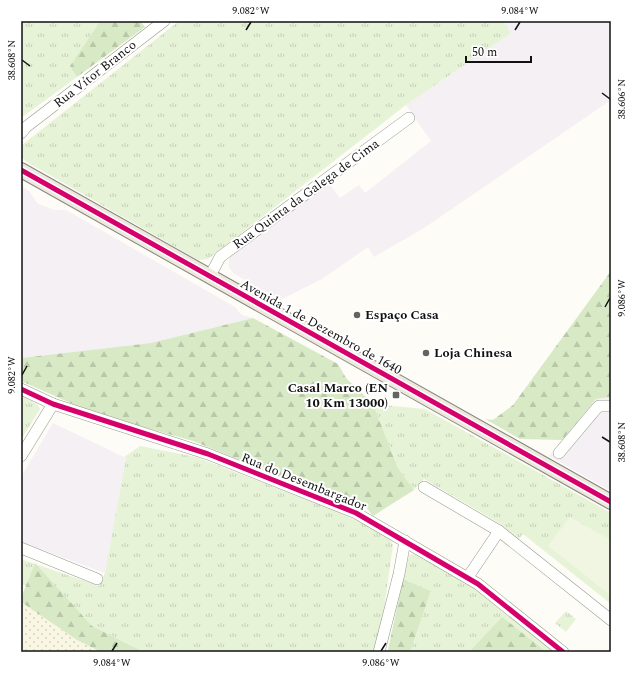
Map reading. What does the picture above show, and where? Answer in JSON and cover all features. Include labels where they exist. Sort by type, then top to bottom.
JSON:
[{"type":"main road","name":"Avenida 1 de Dezembro de 1640","points":[[21,170],[611,502]]},
{"type":"street","name":"Rua Vítor Branco","points":[[23,129],[164,21]]},
{"type":"street","name":"Rua Quinta da Galega de Cima","points":[[210,276],[220,257],[410,118]]},
{"type":"street","name":"Rua do Desembargador","points":[[21,389],[53,404],[215,457],[356,513],[468,577],[563,652]]},
{"type":"street","points":[[21,456],[53,404]]},
{"type":"street","points":[[559,453],[599,406],[611,406]]},
{"type":"street","points":[[424,487],[499,531],[611,620]]},
{"type":"street","points":[[468,577],[499,531]]},
{"type":"street","points":[[379,652],[399,574],[405,541]]},
{"type":"street","points":[[21,548],[97,579]]},
{"type":"shaded area","points":[[503,21],[611,21],[611,100],[424,228],[374,257],[368,247],[322,279],[280,300],[233,273],[229,267],[229,260],[232,252],[328,182],[340,198],[359,185],[365,193],[431,141],[406,105],[511,33]]},
{"type":"shaded area","points":[[21,186],[30,192],[37,203],[54,210],[66,210],[235,307],[242,315],[253,318],[151,343],[21,358]]},
{"type":"shaded area","points":[[611,397],[611,491],[549,456],[596,399]]},
{"type":"shaded area","points":[[53,423],[126,458],[105,573],[21,542],[21,477]]},
{"type":"shaded area","points":[[21,602],[77,640],[101,652],[21,652]]},
{"type":"green space","points":[[21,21],[98,21],[99,23],[71,66],[77,77],[21,118]]},
{"type":"green space","points":[[98,21],[140,21],[145,27],[77,77],[70,66],[99,23]]},
{"type":"green space","points":[[179,21],[503,21],[511,33],[406,105],[208,259],[198,260],[27,162],[21,157],[22,145]]},
{"type":"green space","points":[[611,271],[611,397],[596,399],[562,440],[520,439],[485,419],[493,420],[513,405]]},
{"type":"green space","points":[[253,318],[338,364],[346,378],[373,404],[398,468],[414,490],[373,516],[362,502],[346,503],[193,441],[93,413],[21,381],[21,358],[151,343]]},
{"type":"green space","points":[[21,395],[38,405],[40,409],[21,440]]},
{"type":"green space","points":[[373,404],[425,409],[611,513],[611,604],[523,534],[519,539],[499,523],[424,479],[414,490],[398,468]]},
{"type":"green space","points":[[140,446],[196,457],[334,510],[382,533],[389,538],[393,545],[383,616],[375,652],[144,652],[92,626],[35,564],[26,586],[21,584],[21,559],[99,586],[105,573],[126,458],[124,457]]},
{"type":"green space","points":[[570,517],[611,540],[611,596],[548,546]]},
{"type":"green space","points":[[414,554],[467,583],[554,652],[546,652],[540,647],[471,649],[472,652],[410,652],[431,591],[403,579],[409,555]]},
{"type":"green space","points":[[35,563],[92,626],[144,652],[101,652],[77,640],[21,602],[21,598]]},
{"type":"green space","points":[[403,579],[431,591],[410,652],[394,652],[388,650]]},
{"type":"green space","points":[[566,611],[576,619],[566,632],[555,623]]},
{"type":"green space","points":[[502,617],[546,652],[472,652],[471,650]]},
{"type":"cycle path","points":[[21,170],[611,502]]},
{"type":"cycle path","points":[[21,389],[53,404],[208,454],[356,513],[478,584],[563,652]]},
{"type":"place","name":"Espaço Casa","points":[[357,315]]},
{"type":"place","name":"Loja Chinesa","points":[[426,353]]},
{"type":"place","name":"Casal Marco (EN 10 Km 13000)","points":[[396,395]]}]
